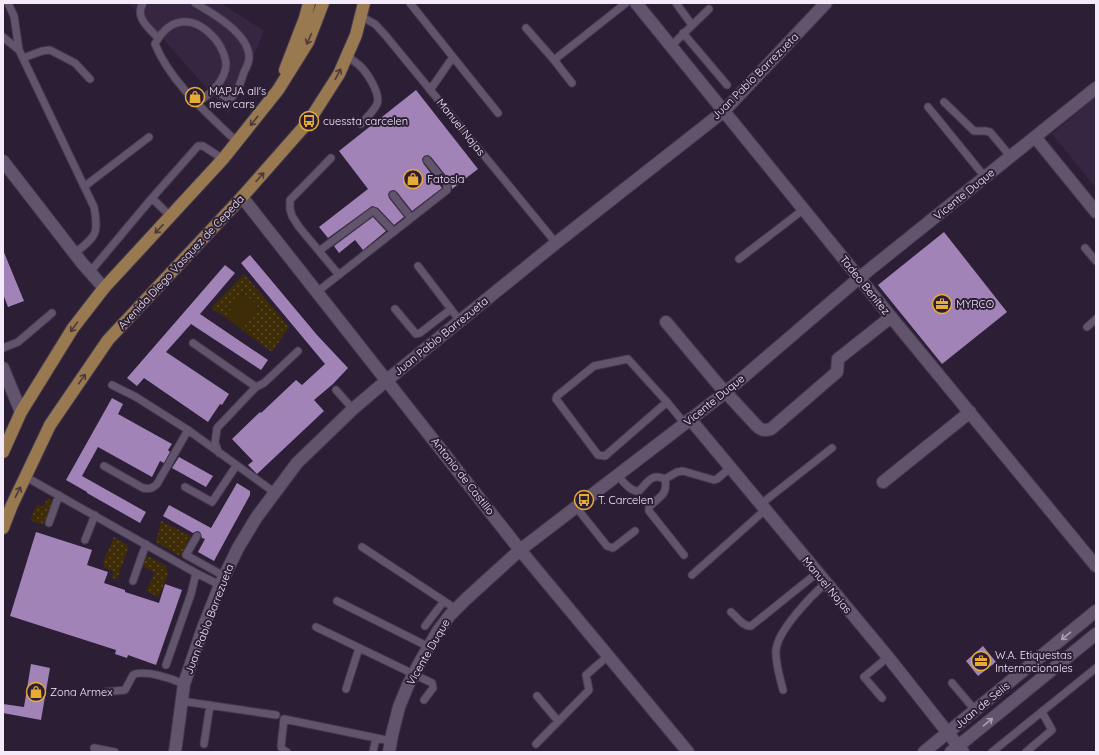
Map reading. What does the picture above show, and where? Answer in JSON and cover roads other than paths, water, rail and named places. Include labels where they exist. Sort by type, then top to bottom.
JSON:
[{"type":"main road","points":[[278,90],[290,54],[305,18],[309,3]]},
{"type":"main road","points":[[3,452],[21,412],[73,328],[104,288],[223,159],[278,90],[308,42],[323,3]]},
{"type":"main road","name":"Avenida Diego Vasquez de Cepeda","points":[[3,528],[12,505],[50,425],[108,340],[242,197],[309,121],[339,74],[362,18],[364,3]]},
{"type":"street","name":"Tadeo Benítez","points":[[636,3],[859,278],[1096,566]]},
{"type":"street","name":"Juan Pablo Barrezueta","points":[[175,752],[184,684],[203,628],[222,580],[238,548],[256,518],[274,492],[298,463],[353,409],[387,380],[556,243],[724,111],[826,3]]},
{"type":"street","name":"Vicente Duque","points":[[390,747],[399,707],[414,674],[438,631],[456,609],[520,550],[726,392],[859,278],[1096,88]]},
{"type":"street","points":[[1036,137],[1095,210]]},
{"type":"street","points":[[3,161],[75,254],[104,288]]},
{"type":"street","name":"Antonio de Castillo","points":[[242,197],[520,550],[688,752]]},
{"type":"street","points":[[666,322],[758,428],[762,430],[771,429],[837,372],[838,359],[891,317]]},
{"type":"street","points":[[3,368],[21,412]]},
{"type":"street","points":[[882,482],[970,412]]},
{"type":"street","name":"Manuel Najas","points":[[687,422],[730,468],[888,657],[948,733],[957,750]]},
{"type":"street","name":"Juan de Selis","points":[[924,752],[1096,611]]},
{"type":"street","name":"Juan de Selis","points":[[957,750],[1096,634]]},
{"type":"lane","points":[[8,3],[14,16],[19,50],[94,207],[97,222],[94,237],[75,254]]},
{"type":"lane","points":[[143,3],[139,11],[141,19],[158,38]]},
{"type":"lane","points":[[195,3],[209,11],[238,33],[248,50],[249,59],[237,92],[232,97],[227,98],[214,89]]},
{"type":"lane","points":[[410,3],[498,113]]},
{"type":"lane","points":[[554,60],[626,3]]},
{"type":"lane","points":[[676,3],[692,25]]},
{"type":"lane","points":[[671,46],[709,9]]},
{"type":"lane","name":"Manuel Najas","points":[[362,18],[375,24],[556,243]]},
{"type":"lane","points":[[197,103],[214,89],[224,74],[226,65],[224,55],[219,44],[203,27],[192,22],[180,22],[173,24],[161,33],[155,44],[160,55],[166,66],[197,103],[237,142]]},
{"type":"lane","points":[[526,28],[572,83]]},
{"type":"lane","points":[[683,33],[727,85]]},
{"type":"lane","points":[[3,38],[19,50]]},
{"type":"lane","points":[[23,58],[42,50],[50,50],[75,62],[90,79]]},
{"type":"lane","points":[[347,56],[360,66],[369,78],[378,99],[377,105],[361,124]]},
{"type":"lane","points":[[430,90],[453,57]]},
{"type":"lane","points":[[944,102],[974,132],[990,132],[1010,157]]},
{"type":"lane","points":[[928,107],[985,177]]},
{"type":"lane","points":[[84,186],[149,137]]},
{"type":"lane","points":[[90,272],[198,146],[203,146],[223,159]]},
{"type":"lane","points":[[331,158],[290,200],[290,208],[292,216],[299,227],[339,275]]},
{"type":"lane","points":[[317,292],[447,190],[447,185],[427,160]]},
{"type":"lane","points":[[393,195],[411,218]]},
{"type":"lane","points":[[152,198],[171,217]]},
{"type":"lane","points":[[739,260],[804,209]]},
{"type":"lane","points":[[319,251],[373,211],[394,232]]},
{"type":"lane","points":[[1085,248],[1096,261]]},
{"type":"lane","points":[[418,266],[460,321]]},
{"type":"lane","points":[[395,309],[416,334],[420,333],[451,309]]},
{"type":"lane","points":[[3,348],[18,342],[52,313]]},
{"type":"lane","points":[[1086,327],[1096,319]]},
{"type":"lane","points":[[193,343],[256,387]]},
{"type":"lane","points":[[219,453],[215,443],[217,428],[256,387],[264,383],[298,350]]},
{"type":"lane","points":[[667,402],[605,456],[602,456],[598,455],[556,399],[557,396],[594,366],[628,359],[687,422]]},
{"type":"lane","points":[[112,386],[136,397],[188,430],[274,492]]},
{"type":"lane","points":[[336,390],[353,409]]},
{"type":"lane","points":[[104,466],[143,488],[153,488],[157,484],[188,430]]},
{"type":"lane","points":[[692,575],[763,507],[832,448]]},
{"type":"lane","points":[[185,487],[212,502],[236,466]]},
{"type":"lane","points":[[665,479],[677,472],[682,471],[714,480],[730,468]]},
{"type":"lane","points":[[617,475],[632,491],[636,492],[653,477],[658,476],[665,479]]},
{"type":"lane","points":[[26,477],[196,573],[222,580]]},
{"type":"lane","points":[[665,479],[665,492],[649,507],[649,511],[684,555]]},
{"type":"lane","points":[[49,523],[59,495]]},
{"type":"lane","points":[[576,507],[610,548],[613,548],[635,531]]},
{"type":"lane","points":[[85,540],[95,516]]},
{"type":"lane","points":[[197,536],[186,555],[222,580]]},
{"type":"lane","points":[[133,580],[146,544]]},
{"type":"lane","points":[[362,547],[456,609]]},
{"type":"lane","points":[[166,665],[191,594],[196,573]]},
{"type":"lane","points":[[731,612],[745,625],[751,626],[817,573]]},
{"type":"lane","points":[[783,690],[776,656],[778,641],[783,632],[814,594],[826,583]]},
{"type":"lane","points":[[425,626],[444,601]]},
{"type":"lane","points":[[337,602],[429,647]]},
{"type":"lane","points":[[316,627],[432,683],[433,688],[424,700]]},
{"type":"lane","points":[[346,689],[360,648]]},
{"type":"lane","points":[[536,744],[589,690],[586,675],[608,656]]},
{"type":"lane","points":[[882,698],[864,676],[888,657]]},
{"type":"lane","points":[[992,752],[1096,668]]},
{"type":"lane","points":[[105,692],[125,690],[133,675],[141,672],[175,680],[184,684]]},
{"type":"lane","points":[[952,682],[975,710]]},
{"type":"lane","points":[[537,696],[558,721]]},
{"type":"lane","points":[[181,701],[276,715]]},
{"type":"lane","points":[[204,744],[210,705]]},
{"type":"lane","points":[[1026,752],[1052,730],[1042,712]]},
{"type":"lane","points":[[287,752],[280,746],[284,719],[376,738],[390,747]]},
{"type":"lane","points":[[373,752],[376,738]]},
{"type":"lane","points":[[94,748],[115,752]]},
{"type":"place","name":"MAPJA all's new cars","points":[[195,97]]},
{"type":"place","name":"cuessta carcelen","points":[[309,121]]},
{"type":"place","name":"Fatosla","points":[[413,179]]},
{"type":"place","name":"MYRCO","points":[[942,304]]},
{"type":"place","name":"T. Carcelen","points":[[584,500]]},
{"type":"place","name":"W.A. Etiquestas Internacionales","points":[[981,661]]},
{"type":"place","name":"Zona Armex","points":[[36,692]]}]
